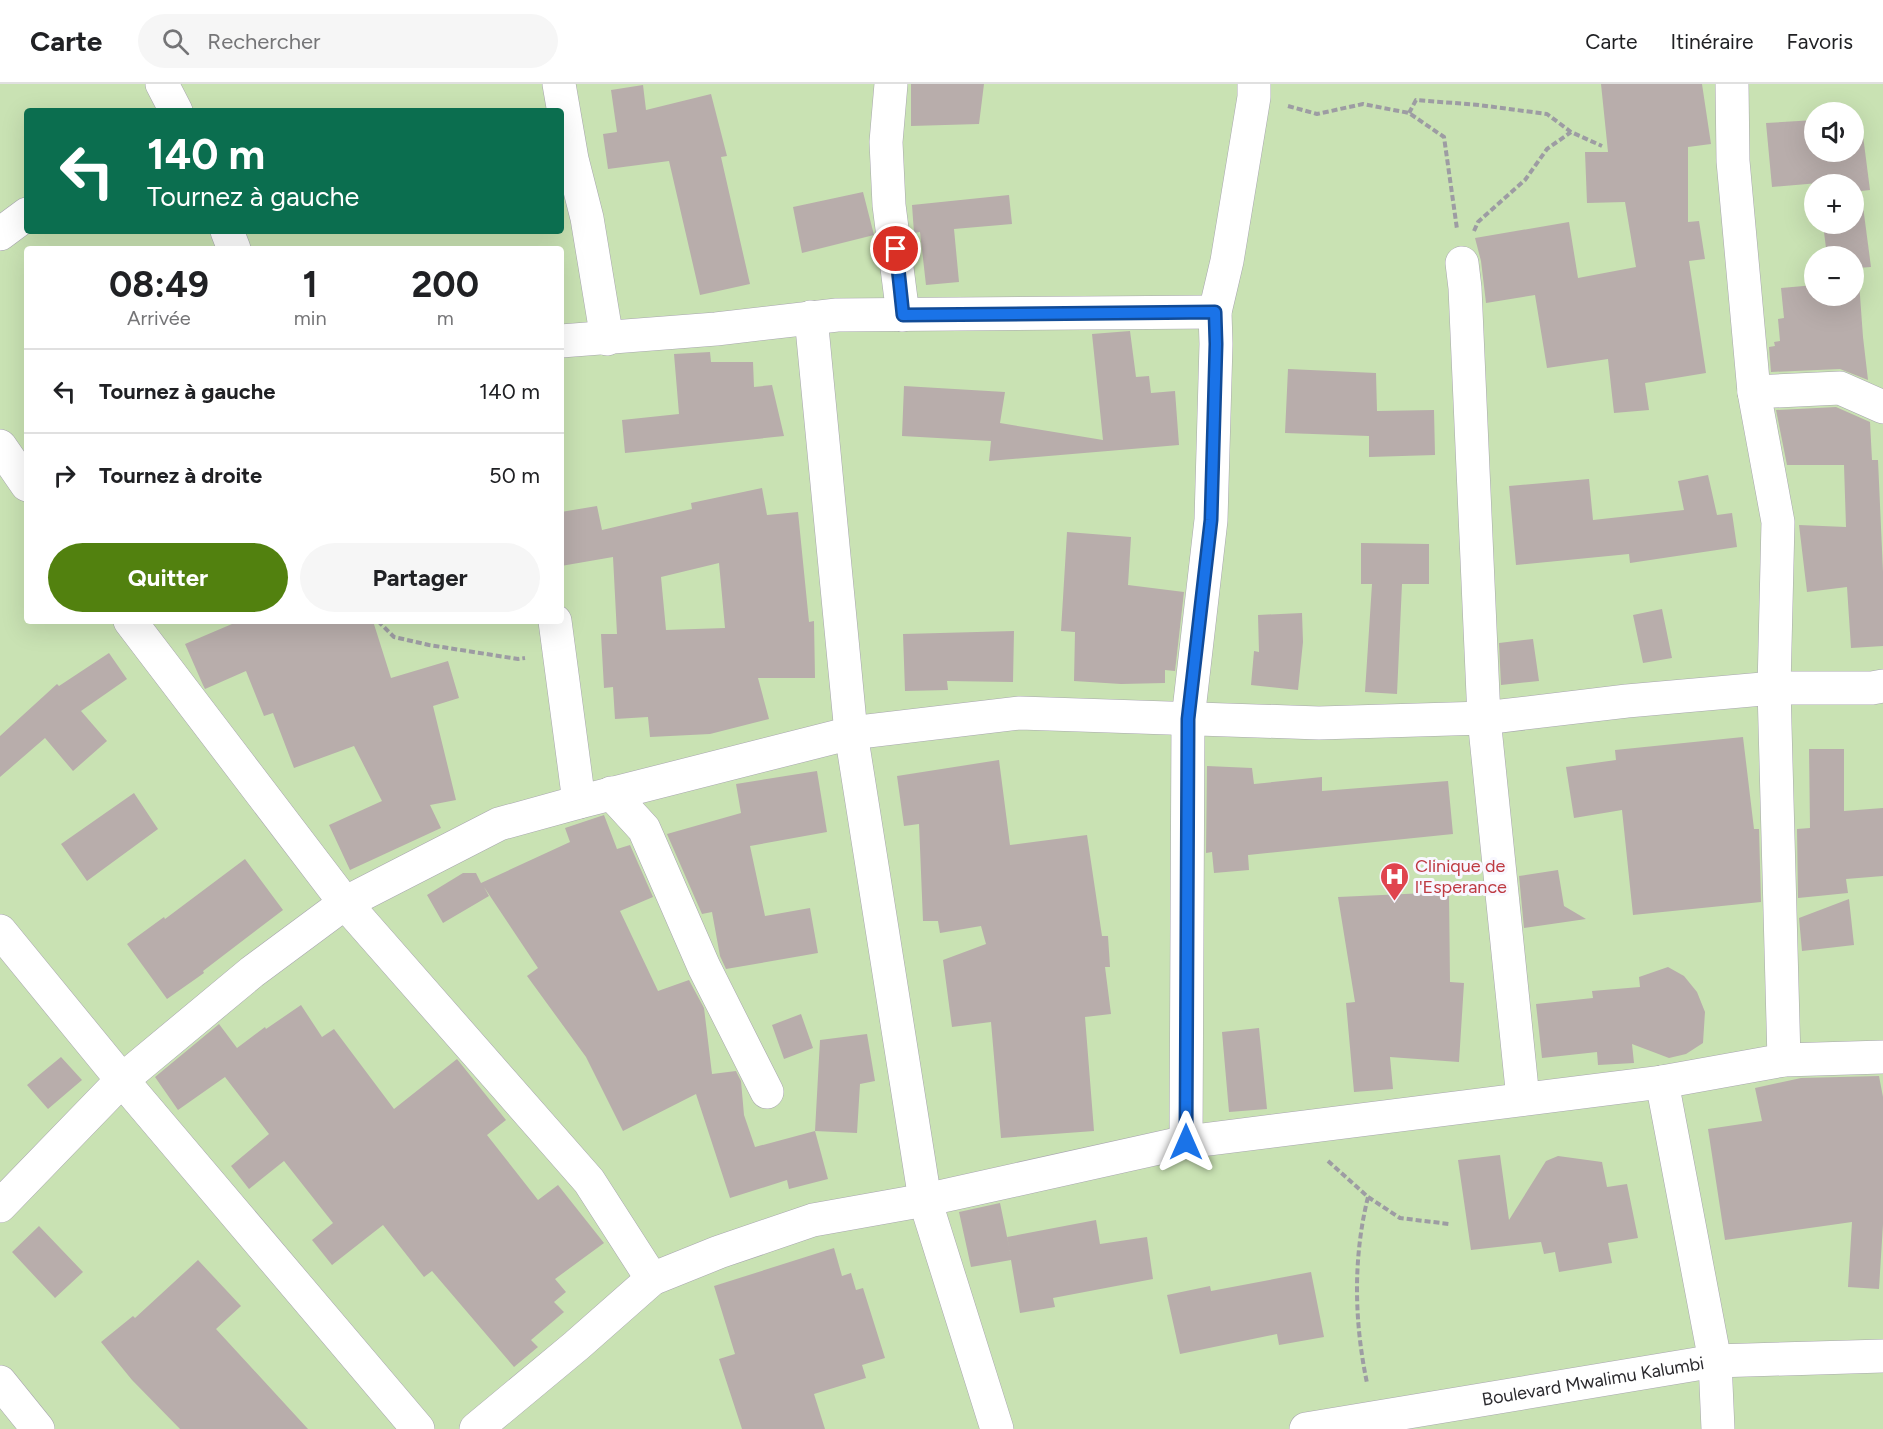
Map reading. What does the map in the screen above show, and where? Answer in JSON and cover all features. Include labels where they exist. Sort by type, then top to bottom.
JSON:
[{"type":"street","points":[[162,84],[174,108]]},
{"type":"street","points":[[559,84],[563,108]]},
{"type":"street","points":[[891,84],[886,142],[890,205],[903,315]]},
{"type":"street","points":[[1732,84],[1733,161],[1754,392],[1778,522],[1774,688],[1784,1060]]},
{"type":"street","points":[[1186,1142],[1188,719],[1211,520],[1215,312],[1227,261],[1254,90]]},
{"type":"street","points":[[564,113],[572,159],[587,218],[607,339]]},
{"type":"street","points":[[0,234],[24,216]]},
{"type":"street","points":[[1462,263],[1466,300],[1484,718],[1523,1099]]},
{"type":"street","points":[[564,341],[716,329],[837,315],[1215,312]]},
{"type":"street","points":[[811,317],[851,733],[925,1200],[997,1429]]},
{"type":"street","points":[[1754,392],[1840,388],[1883,407]]},
{"type":"street","points":[[0,446],[18,478]]},
{"type":"street","points":[[132,624],[345,903],[590,1181],[652,1279]]},
{"type":"street","points":[[557,637],[579,802]]},
{"type":"street","points":[[0,1206],[122,1080],[252,972],[345,903],[499,824],[611,793],[851,733],[1020,713],[1319,723],[1484,718],[1627,701],[1774,688],[1883,686]]},
{"type":"street","points":[[611,793],[644,829],[704,967],[767,1092]]},
{"type":"street","points":[[0,931],[122,1080],[418,1429]]},
{"type":"street","points":[[476,1429],[652,1279],[719,1252],[813,1220],[925,1200],[1186,1142],[1662,1082],[1784,1060],[1883,1057]]},
{"type":"street","points":[[1662,1082],[1715,1361],[1718,1429]]},
{"type":"street","name":"Boulevard Mwalimu Kalumbi","points":[[1306,1429],[1715,1361],[1883,1356]]},
{"type":"street","points":[[0,1382],[38,1429]]},
{"type":"path","points":[[1254,90],[1317,114],[1363,104],[1409,112],[1444,137],[1462,263]]},
{"type":"path","points":[[1409,112],[1416,99],[1547,114],[1571,132],[1602,147]]},
{"type":"path","points":[[1462,263],[1478,222],[1525,180],[1547,149],[1571,132]]},
{"type":"path","points":[[381,624],[394,638],[518,659],[557,637]]},
{"type":"path","points":[[1292,1129],[1368,1197],[1400,1218],[1449,1224]]},
{"type":"path","points":[[1368,1197],[1361,1227],[1356,1296],[1364,1365],[1375,1418]]},
{"type":"green space","points":[[0,84],[1883,84],[1883,1429],[0,1429]]},
{"type":"building","points":[[911,84],[984,84],[979,124],[911,126]]},
{"type":"building","points":[[1601,84],[1702,84],[1711,144],[1688,147],[1688,222],[1699,221],[1705,259],[1689,261],[1706,373],[1645,383],[1649,410],[1614,413],[1608,359],[1547,368],[1535,295],[1486,303],[1481,261],[1475,238],[1569,222],[1578,278],[1636,267],[1625,202],[1587,203],[1585,152],[1608,152]]},
{"type":"building","points":[[643,85],[646,110],[711,94],[727,156],[721,157],[750,284],[700,295],[669,161],[608,169],[603,134],[617,132],[611,90]]},
{"type":"building","points":[[1804,121],[1804,162],[1864,162],[1864,144],[1870,190],[1864,191],[1864,174],[1804,174],[1804,184],[1772,187],[1766,123]]},
{"type":"building","points":[[863,192],[874,235],[802,253],[793,207]]},
{"type":"building","points":[[1009,195],[1012,224],[954,229],[959,282],[926,285],[920,232],[914,233],[912,205]]},
{"type":"building","points":[[1864,214],[1871,267],[1864,268],[1864,246],[1826,246],[1824,234],[1864,234]]},
{"type":"building","points":[[1804,286],[1804,306],[1861,306],[1868,380],[1840,369],[1771,372],[1769,347],[1775,346],[1774,342],[1780,341],[1778,319],[1784,318],[1781,288]]},
{"type":"building","points":[[1130,331],[1136,377],[1149,376],[1151,393],[1175,391],[1179,445],[989,461],[991,441],[902,436],[904,386],[1005,392],[1000,423],[1103,440],[1092,334]]},
{"type":"building","points":[[710,352],[711,362],[753,362],[754,387],[772,385],[784,436],[625,453],[622,420],[679,414],[674,354]]},
{"type":"building","points":[[1288,369],[1376,373],[1377,411],[1434,410],[1435,455],[1369,457],[1369,436],[1285,433]]},
{"type":"building","points":[[1836,407],[1870,422],[1872,460],[1878,460],[1883,572],[1883,646],[1851,648],[1847,587],[1807,592],[1799,525],[1846,527],[1844,465],[1787,465],[1776,410]]},
{"type":"building","points":[[1708,475],[1717,515],[1732,513],[1737,547],[1630,563],[1629,554],[1516,565],[1509,486],[1589,479],[1593,520],[1684,510],[1678,481]]},
{"type":"building","points":[[762,488],[767,515],[798,512],[809,622],[814,621],[815,678],[758,678],[769,719],[710,734],[650,737],[648,717],[615,719],[613,687],[604,688],[601,634],[617,634],[613,557],[564,565],[564,512],[597,506],[602,530],[692,509],[691,503]],"holes":[[[719,563],[725,628],[666,630],[661,577]]]},
{"type":"building","points":[[1067,532],[1131,537],[1128,585],[1184,592],[1175,671],[1165,670],[1165,683],[1121,684],[1074,681],[1075,632],[1061,631]]},
{"type":"building","points":[[1361,543],[1429,544],[1429,584],[1402,584],[1397,694],[1365,692],[1372,584],[1361,584]]},
{"type":"building","points":[[1662,609],[1672,658],[1643,663],[1633,615]]},
{"type":"building","points":[[1302,613],[1303,642],[1298,690],[1251,685],[1254,651],[1259,652],[1258,615]]},
{"type":"building","points":[[232,624],[374,624],[391,678],[448,661],[459,698],[433,706],[456,800],[430,805],[441,828],[350,870],[329,825],[382,801],[354,746],[294,768],[273,713],[264,716],[246,671],[205,689],[185,644]]},
{"type":"building","points":[[1014,631],[1013,682],[947,681],[948,690],[905,691],[903,634]]},
{"type":"building","points":[[1533,639],[1539,681],[1501,685],[1499,643]]},
{"type":"building","points":[[109,653],[127,679],[81,711],[107,741],[73,771],[45,738],[0,777],[0,736],[57,684],[59,686]]},
{"type":"building","points":[[1743,737],[1754,829],[1759,829],[1761,902],[1633,915],[1622,810],[1574,818],[1566,767],[1616,760],[1615,750]]},
{"type":"building","points":[[1809,749],[1844,749],[1844,811],[1883,808],[1883,876],[1846,879],[1848,893],[1798,898],[1797,829],[1810,828]]},
{"type":"building","points":[[999,760],[1010,845],[1087,835],[1102,936],[1108,936],[1110,967],[1105,967],[1111,1014],[1085,1017],[1094,1131],[1001,1138],[991,1022],[952,1027],[943,960],[986,944],[981,926],[940,933],[938,921],[923,921],[919,824],[904,826],[897,776]]},
{"type":"building","points":[[1207,766],[1252,768],[1254,784],[1322,777],[1322,791],[1448,781],[1453,834],[1248,855],[1249,870],[1214,873],[1212,852],[1206,853]]},
{"type":"building","points":[[817,771],[827,832],[750,846],[765,916],[810,908],[818,953],[726,969],[720,956],[712,912],[702,914],[667,834],[741,813],[736,784]]},
{"type":"building","points":[[134,793],[158,829],[87,881],[61,844]]},
{"type":"building","points":[[604,815],[617,849],[630,845],[653,897],[620,911],[658,991],[689,980],[704,1008],[712,1074],[736,1071],[741,1081],[744,1115],[755,1147],[815,1131],[828,1179],[789,1189],[787,1180],[730,1198],[696,1094],[623,1131],[586,1057],[527,976],[538,968],[484,887],[489,896],[443,923],[427,895],[463,873],[476,873],[481,883],[570,842],[565,828]]},
{"type":"building","points":[[245,859],[283,910],[203,971],[204,973],[167,999],[127,944],[164,917],[165,919]]},
{"type":"building","points":[[1558,870],[1564,906],[1586,919],[1524,928],[1519,876]]},
{"type":"building","points":[[1449,892],[1450,982],[1464,983],[1459,1062],[1390,1057],[1393,1089],[1354,1092],[1346,1003],[1355,1002],[1338,897]]},
{"type":"building","points":[[1849,899],[1854,945],[1802,951],[1799,918]]},
{"type":"building","points":[[1668,967],[1684,976],[1697,992],[1705,1012],[1703,1043],[1686,1054],[1669,1058],[1632,1044],[1634,1063],[1598,1065],[1597,1052],[1542,1058],[1536,1004],[1593,998],[1592,991],[1640,987],[1639,977]]},
{"type":"building","points":[[301,1005],[322,1037],[334,1029],[394,1109],[457,1059],[506,1120],[487,1135],[538,1200],[558,1185],[604,1243],[555,1279],[566,1292],[554,1302],[564,1312],[531,1340],[538,1347],[514,1367],[432,1271],[424,1277],[383,1225],[332,1265],[312,1240],[333,1223],[284,1161],[249,1189],[231,1166],[269,1134],[225,1077],[178,1110],[155,1077],[219,1024],[237,1048],[265,1027],[266,1029]]},
{"type":"building","points":[[801,1014],[813,1048],[784,1059],[772,1025]]},
{"type":"building","points":[[1259,1028],[1267,1109],[1229,1112],[1222,1032]]},
{"type":"building","points":[[867,1034],[875,1081],[860,1084],[857,1133],[815,1131],[820,1040]]},
{"type":"building","points":[[61,1057],[82,1080],[48,1109],[27,1085]]},
{"type":"building","points":[[1879,1076],[1883,1097],[1883,1224],[1879,1289],[1848,1287],[1852,1222],[1725,1240],[1708,1129],[1762,1121],[1755,1088],[1801,1078]]},
{"type":"building","points":[[1500,1155],[1509,1220],[1546,1161],[1558,1156],[1602,1162],[1607,1187],[1627,1184],[1638,1238],[1608,1243],[1612,1263],[1559,1272],[1555,1252],[1544,1254],[1541,1242],[1471,1250],[1458,1160]]},
{"type":"building","points":[[1000,1203],[1007,1237],[1096,1220],[1100,1244],[1147,1237],[1153,1279],[1053,1298],[1055,1307],[1020,1313],[1011,1260],[971,1267],[959,1212]]},
{"type":"building","points":[[39,1226],[83,1272],[55,1298],[12,1252]]},
{"type":"building","points":[[834,1248],[842,1276],[851,1273],[856,1290],[863,1288],[885,1358],[862,1365],[866,1378],[814,1394],[825,1429],[742,1429],[719,1359],[735,1354],[714,1286]]},
{"type":"building","points":[[198,1260],[241,1306],[216,1329],[308,1429],[180,1429],[132,1380],[101,1342],[133,1316],[135,1318]]},
{"type":"building","points":[[1311,1272],[1324,1337],[1279,1345],[1277,1334],[1180,1354],[1167,1295],[1210,1286],[1211,1291]]},
{"type":"place","name":"Clinique de l'Esperance","points":[[1394,902]]},
{"type":"route","points":[[896,249],[903,315],[1215,312],[1211,520],[1188,719],[1186,1142]]}]
